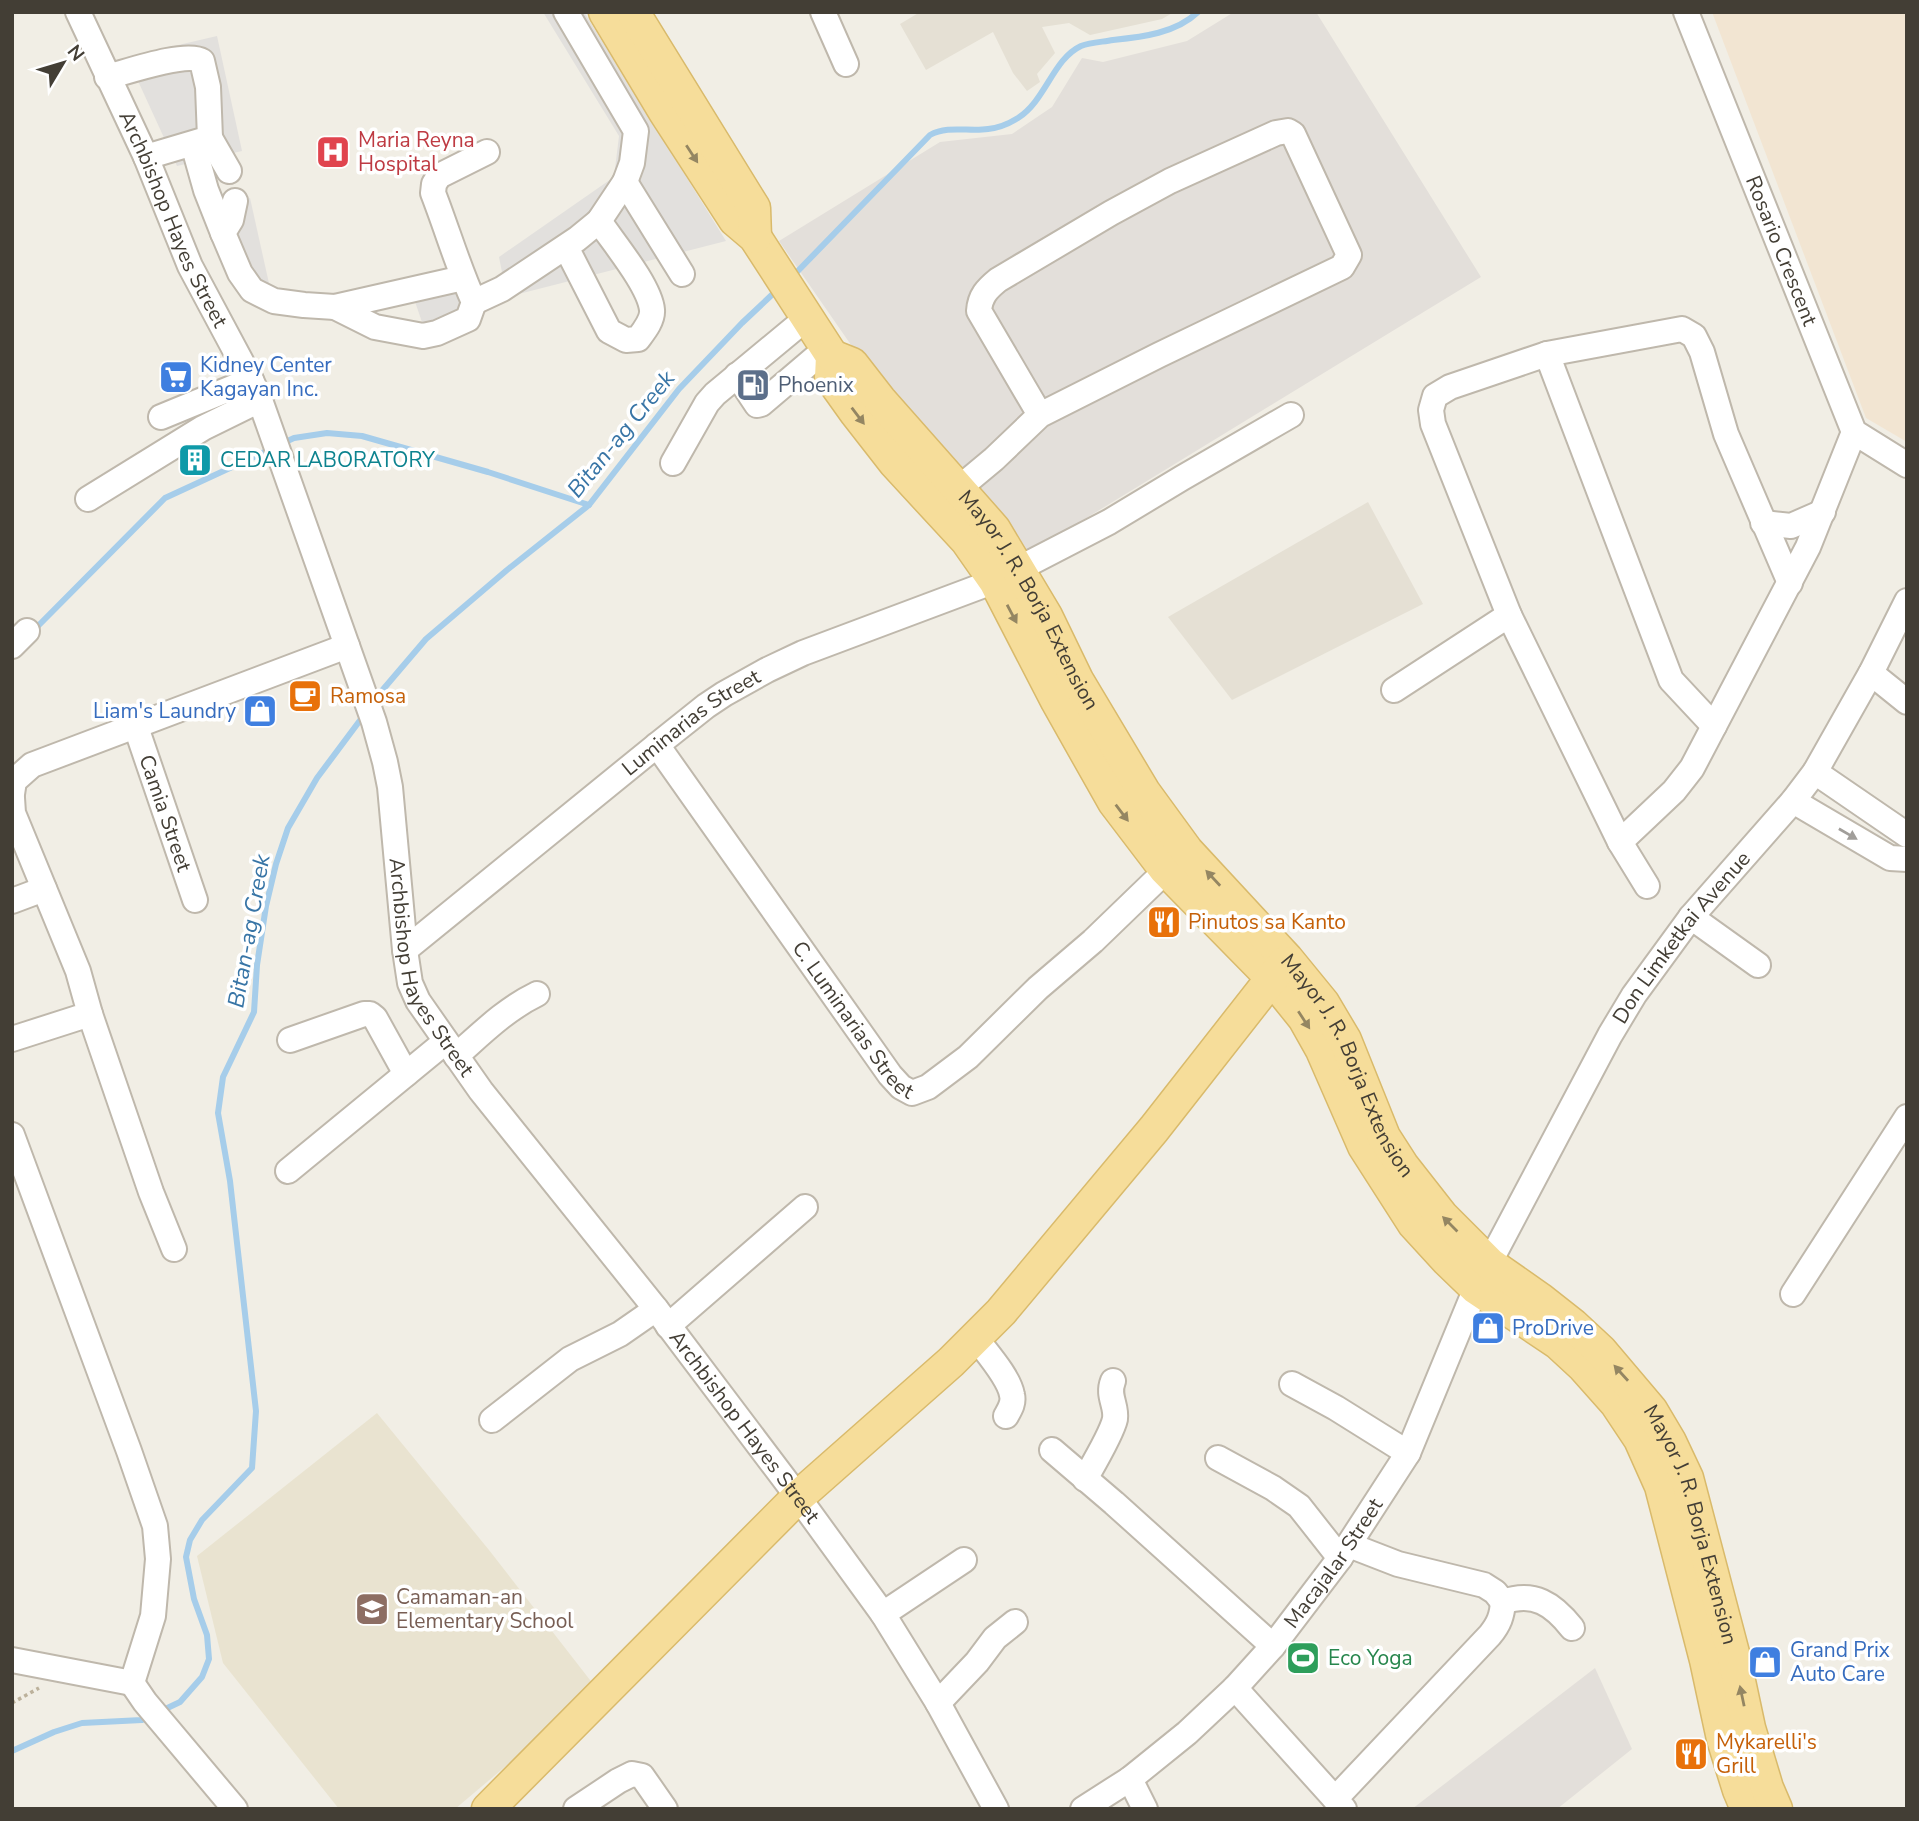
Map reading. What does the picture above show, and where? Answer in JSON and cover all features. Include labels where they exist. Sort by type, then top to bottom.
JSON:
[{"type":"main road","name":"Mayor J. R. Borja Extension","points":[[605,12],[642,50],[754,208],[755,237]]},
{"type":"main road","name":"Mayor J. R. Borja Extension","points":[[633,12],[642,50],[665,112],[735,220],[755,237],[803,310],[829,352],[831,378],[856,414],[935,509],[1007,575]]},
{"type":"main road","name":"Mayor J. R. Borja Extension","points":[[829,352],[852,364],[880,400],[994,529],[1007,575],[1057,701],[1114,802],[1176,860],[1279,968],[1322,1050],[1364,1146],[1414,1224],[1447,1260],[1540,1299],[1601,1351],[1651,1410],[1670,1442],[1674,1482],[1720,1656],[1749,1728],[1776,1809]]},
{"type":"main road","points":[[488,1809],[798,1497],[951,1362],[1000,1312],[1114,1177],[1279,968]]},
{"type":"main road","name":"Mayor J. R. Borja Extension","points":[[1720,1656],[1723,1739],[1747,1809]]},
{"type":"street","name":"Archbishop Hayes Street","points":[[78,12],[146,157],[190,266],[255,390],[374,722],[390,787],[405,950],[410,984],[418,1001],[498,1112],[662,1317],[883,1614],[938,1703],[996,1809]]},
{"type":"street","points":[[474,302],[502,289],[566,247],[599,221],[625,182],[632,163],[636,131],[566,12]]},
{"type":"street","points":[[823,12],[846,64]]},
{"type":"street","name":"Rosario Crescent","points":[[1686,12],[1854,432]]},
{"type":"street","points":[[107,77],[180,58],[198,58],[202,61],[208,87],[201,141],[206,190],[240,273],[252,290],[274,301],[335,307],[463,278]]},
{"type":"street","points":[[636,131],[665,112]]},
{"type":"street","points":[[935,509],[1040,415],[1342,267],[1349,255],[1293,134],[1288,131],[1276,133],[1170,181],[1111,213],[987,289],[980,300],[979,311],[1040,415]]},
{"type":"street","points":[[146,157],[201,141]]},
{"type":"street","points":[[201,141],[229,171]]},
{"type":"street","points":[[335,307],[375,327],[423,336],[437,333],[468,319],[474,302],[433,193],[434,184],[439,176],[487,152]]},
{"type":"street","points":[[625,182],[682,274]]},
{"type":"street","points":[[223,233],[235,201]]},
{"type":"street","points":[[566,247],[609,331],[626,340],[638,339],[647,327],[652,312],[646,291],[599,221]]},
{"type":"street","points":[[673,463],[707,403],[803,310]]},
{"type":"street","points":[[1647,886],[1620,842],[1509,615],[1433,424],[1431,410],[1435,396],[1450,387],[1547,354],[1682,329],[1693,336],[1702,352],[1726,434],[1790,583]]},
{"type":"street","points":[[737,376],[757,405],[761,404],[829,352]]},
{"type":"street","points":[[1547,354],[1671,680],[1714,726]]},
{"type":"street","points":[[161,417],[255,390]]},
{"type":"street","points":[[88,499],[203,428],[255,390]]},
{"type":"street","name":"Luminarias Street","points":[[405,950],[706,706],[767,670],[803,653],[1007,575],[1109,522],[1291,415]]},
{"type":"street","points":[[1620,842],[1674,791],[1692,768],[1808,547],[1854,432],[1907,465]]},
{"type":"street","points":[[1763,523],[1791,526],[1823,512]]},
{"type":"street","name":"Don Limketkai Avenue","points":[[1483,1276],[1610,1035],[1634,995],[1691,917],[1793,801],[1815,772],[1871,673],[1907,601]]},
{"type":"street","points":[[1394,690],[1509,615]]},
{"type":"street","points":[[174,1248],[151,1192],[78,971],[13,813],[14,781],[32,765],[347,646]]},
{"type":"street","points":[[1871,673],[1907,702]]},
{"type":"street","name":"Camia Street","points":[[135,727],[195,900]]},
{"type":"street","name":"C. Luminarias Street","points":[[657,746],[890,1075],[901,1087],[912,1093],[928,1087],[968,1057],[1176,860]]},
{"type":"street","points":[[1815,772],[1907,835]]},
{"type":"street","points":[[1793,801],[1890,858],[1907,859]]},
{"type":"street","points":[[12,901],[44,890]]},
{"type":"street","points":[[1691,917],[1758,965]]},
{"type":"street","points":[[288,1171],[406,1074],[451,1049],[537,994]]},
{"type":"street","points":[[12,1039],[90,1014]]},
{"type":"street","points":[[290,1040],[370,1014],[375,1018],[406,1074]]},
{"type":"street","points":[[1793,1294],[1907,1117]]},
{"type":"street","points":[[12,1135],[155,1526],[158,1559],[153,1616],[138,1692]]},
{"type":"street","points":[[492,1420],[570,1359],[662,1317],[805,1207]]},
{"type":"street","name":"Macajalar Street","points":[[1083,1809],[1130,1779],[1187,1733],[1235,1688],[1273,1646],[1344,1551],[1408,1453],[1483,1276]]},
{"type":"street","points":[[975,1337],[1007,1382],[1013,1396],[1012,1406],[1006,1416]]},
{"type":"street","points":[[1085,1479],[1113,1424],[1115,1413],[1110,1388],[1112,1381]]},
{"type":"street","points":[[1292,1384],[1408,1453]]},
{"type":"street","points":[[1052,1450],[1273,1646]]},
{"type":"street","points":[[1218,1458],[1273,1488],[1299,1506],[1344,1551],[1484,1585],[1496,1592],[1503,1602],[1497,1627],[1339,1804],[1235,1688]]},
{"type":"street","points":[[883,1614],[964,1560]]},
{"type":"street","points":[[1503,1602],[1514,1598],[1531,1598],[1545,1602],[1559,1611],[1572,1628]]},
{"type":"street","points":[[938,1703],[977,1662],[995,1638],[1015,1622]]},
{"type":"street","points":[[12,1660],[138,1692],[235,1809]]},
{"type":"street","points":[[579,1808],[632,1774],[642,1776],[665,1809]]},
{"type":"street","points":[[1130,1779],[1145,1809]]},
{"type":"shaded area","points":[[543,12],[584,12],[726,241],[507,297],[499,257],[614,177],[619,136]]},
{"type":"shaded area","points":[[920,12],[1174,12],[1162,19],[1090,35],[1069,23],[1042,27],[1055,53],[1037,74],[1040,82],[1027,91],[1013,73],[993,32],[926,70],[900,24]]},
{"type":"shaded area","points":[[1234,12],[1316,12],[1481,277],[1029,553],[975,488],[885,394],[779,241],[940,142],[1012,134],[1052,107],[1082,58],[1103,62],[1187,41]]},
{"type":"shaded area","points":[[1712,12],[1907,12],[1907,442],[1866,418]]},
{"type":"shaded area","points":[[217,36],[242,151],[177,166],[127,57]]},
{"type":"shaded area","points":[[250,198],[270,288],[235,286],[230,203]]},
{"type":"shaded area","points":[[471,261],[485,303],[424,328],[408,281]]},
{"type":"shaded area","points":[[1368,502],[1423,604],[1232,700],[1168,617]]},
{"type":"shaded area","name":"Camaman-an Elementary School","points":[[377,1413],[489,1550],[597,1689],[455,1809],[339,1809],[223,1663],[197,1556]]},
{"type":"shaded area","points":[[1595,1668],[1632,1749],[1557,1809],[1412,1809]]},
{"type":"waterway","name":"Bitan-ag Creek","points":[[793,276],[930,135],[944,130],[981,130],[1008,123],[1028,110],[1063,60],[1081,46],[1158,33],[1180,25],[1198,12]]},
{"type":"waterway","name":"Bitan-ag Creek","points":[[374,700],[426,639],[589,505],[679,389],[777,290]]},
{"type":"waterway","points":[[281,444],[294,438],[327,433],[362,436],[488,472],[589,505]]},
{"type":"waterway","points":[[33,631],[165,498],[271,449]]},
{"type":"waterway","name":"Bitan-ag Creek","points":[[159,1712],[180,1702],[202,1677],[209,1659],[207,1635],[194,1599],[186,1557],[190,1540],[202,1520],[252,1468],[256,1411],[230,1181],[218,1113],[223,1077],[254,1012],[257,965],[266,906],[288,828],[317,778],[364,715]]},
{"type":"waterway","name":"Bitan-ag Creek","points":[[12,1751],[82,1723],[142,1720],[149,1717]]},
{"type":"place","name":"Maria Reyna Hospital","points":[[333,152]]},
{"type":"place","name":"Kidney Center Kagayan Inc.","points":[[176,377]]},
{"type":"place","name":"Phoenix","points":[[753,385]]},
{"type":"place","name":"CEDAR LABORATORY","points":[[195,460]]},
{"type":"place","name":"Ramosa","points":[[305,696]]},
{"type":"place","name":"Liam's Laundry","points":[[260,711]]},
{"type":"place","name":"Pinutos sa Kanto","points":[[1164,922]]},
{"type":"place","name":"ProDrive","points":[[1488,1328]]},
{"type":"place","name":"Camaman-an Elementary School","points":[[372,1609]]},
{"type":"place","name":"Eco Yoga","points":[[1303,1658]]},
{"type":"place","name":"Grand Prix Auto Care","points":[[1765,1662]]},
{"type":"place","name":"Mykarelli's Grill","points":[[1691,1754]]}]
